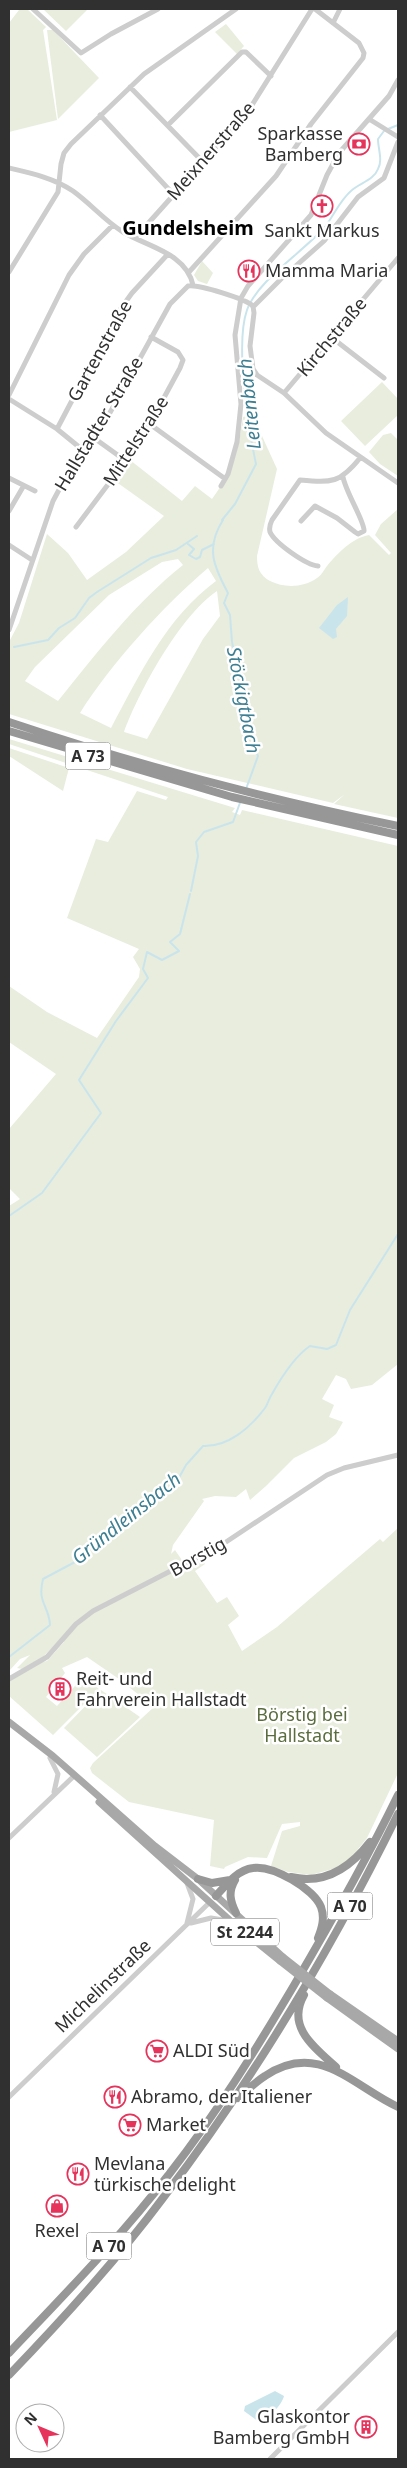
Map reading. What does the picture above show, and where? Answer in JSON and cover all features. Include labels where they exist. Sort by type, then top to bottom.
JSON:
[{"type":"highway","name":"A 73","points":[[9,722],[168,771],[263,796],[317,813],[396,832]]},
{"type":"highway","name":"A 73","points":[[9,731],[232,798],[260,805],[317,813]]},
{"type":"highway","name":"A 70","points":[[9,2353],[98,2258],[170,2173],[230,2088],[310,1958],[383,1826],[398,1795]]},
{"type":"highway","name":"A 70","points":[[9,2375],[72,2307],[147,2218],[231,2104],[354,1899],[398,1814]]},
{"type":"highway","points":[[198,1879],[212,1882],[233,1878],[254,1867],[284,1876],[312,1879],[328,1876],[341,1871],[357,1858],[383,1826]]},
{"type":"highway","points":[[284,1876],[313,1894],[321,1908],[322,1927],[310,1958]]},
{"type":"highway","points":[[216,1896],[233,1878]]},
{"type":"highway","points":[[233,1878],[230,1899],[236,1913]]},
{"type":"highway","points":[[311,1973],[298,2007],[298,2024],[309,2042],[345,2075]]},
{"type":"highway","points":[[231,2104],[260,2079],[282,2066],[312,2063],[331,2067],[398,2107]]},
{"type":"main road","name":"St 2244","points":[[9,1722],[198,1879],[236,1913],[282,1959]]},
{"type":"main road","name":"St 2244","points":[[9,1726],[74,1776],[233,1923],[398,2048]]},
{"type":"main road","name":"Michelinstraße","points":[[210,1902],[216,1896]]},
{"type":"main road","name":"St 2244","points":[[329,1996],[398,2041]]},
{"type":"street","points":[[36,10],[81,53],[111,34],[158,9]]},
{"type":"street","points":[[9,272],[58,192],[64,153],[130,86],[156,65],[216,25],[236,9]]},
{"type":"street","points":[[189,272],[276,176],[311,124],[360,62],[364,53],[362,48],[333,23],[313,9]]},
{"type":"street","name":"Meixnerstraße","points":[[135,238],[247,114],[313,9]]},
{"type":"street","points":[[333,23],[340,9]]},
{"type":"street","points":[[168,125],[242,52],[246,52],[271,76]]},
{"type":"street","points":[[221,486],[232,462],[240,418],[235,335],[241,298],[248,286],[311,215],[327,175],[339,153],[389,96],[398,80]]},
{"type":"street","points":[[130,86],[204,163]]},
{"type":"street","points":[[100,115],[174,195]]},
{"type":"street","points":[[369,119],[398,137]]},
{"type":"street","points":[[398,142],[388,170],[379,184],[358,197],[324,241],[253,306],[250,346],[253,369],[263,381],[284,392],[326,433],[398,483]]},
{"type":"street","points":[[9,168],[59,183],[72,191],[113,225],[168,254],[189,272],[193,285],[207,287],[229,297],[241,298],[253,306]]},
{"type":"street","points":[[9,395],[69,275],[84,254],[113,225]]},
{"type":"street","name":"Gartenstraße","points":[[57,429],[119,310],[168,254]]},
{"type":"street","name":"Kirchstraße","points":[[284,392],[397,262]]},
{"type":"street","name":"Hallstadter Straße","points":[[9,630],[53,501],[94,438],[170,304],[183,289],[193,285]]},
{"type":"street","name":"Mittelstraße","points":[[76,527],[151,425],[183,360],[178,352],[151,337]]},
{"type":"street","points":[[331,337],[384,378]]},
{"type":"street","points":[[9,399],[57,429],[84,451]]},
{"type":"street","points":[[151,425],[224,478]]},
{"type":"street","points":[[94,438],[126,461]]},
{"type":"street","points":[[318,566],[308,565],[274,538],[270,528],[272,520],[300,480],[334,481],[343,477],[363,459]]},
{"type":"street","points":[[301,521],[315,506],[337,518],[358,534],[364,531],[363,522],[345,490],[343,477]]},
{"type":"street","points":[[9,478],[35,491]]},
{"type":"street","points":[[9,511],[24,487]]},
{"type":"street","points":[[9,545],[32,560]]},
{"type":"street","name":"Borstig","points":[[9,1679],[47,1657],[69,1631],[93,1611],[223,1544],[328,1475],[344,1468],[398,1455]]},
{"type":"street","points":[[50,1758],[58,1774],[58,1782],[52,1796]]},
{"type":"street","points":[[9,1838],[74,1776]]},
{"type":"street","points":[[186,1880],[193,1899],[186,1926]]},
{"type":"street","name":"Michelinstraße","points":[[9,2097],[210,1902]]},
{"type":"street","points":[[186,1926],[211,1918],[233,1923]]},
{"type":"street","points":[[270,2459],[398,2332]]},
{"type":"green space","points":[[27,9],[46,27],[43,30],[57,120],[9,132],[9,23],[19,10]]},
{"type":"green space","points":[[43,9],[88,9],[66,31]]},
{"type":"green space","points":[[226,24],[244,46],[237,54],[215,32]]},
{"type":"green space","points":[[47,30],[53,30],[99,78],[58,119]]},
{"type":"green space","points":[[202,261],[213,273],[207,284],[198,281],[194,275]]},
{"type":"green space","points":[[382,382],[398,399],[398,415],[365,446],[341,421]]},
{"type":"green space","points":[[256,414],[262,436],[277,469],[257,556],[259,570],[270,581],[287,586],[306,584],[320,576],[331,561],[346,547],[357,539],[369,535],[389,555],[391,553],[375,535],[381,524],[398,509],[398,818],[334,804],[345,794],[333,803],[187,769],[9,714],[10,640],[19,623],[47,534],[68,553],[87,580],[126,552],[164,516],[115,481],[130,460],[182,501],[195,486],[212,499],[234,460],[243,417]],"holes":[[[178,559],[183,565],[132,612],[58,701],[25,681],[35,667],[109,595],[162,562]],[[208,568],[216,581],[198,596],[168,630],[144,668],[111,728],[80,713],[106,675],[139,636]],[[217,591],[220,616],[203,639],[147,739],[124,732],[140,696],[162,656],[175,636],[203,603]]]},
{"type":"green space","points":[[391,433],[398,440],[398,476],[380,464],[369,452],[383,435]]},
{"type":"green space","name":"Börstig bei Hallstadt","points":[[9,739],[235,808],[232,812],[240,815],[242,810],[398,846],[398,1364],[372,1385],[351,1389],[346,1379],[336,1375],[322,1399],[334,1405],[329,1417],[343,1422],[336,1434],[326,1442],[294,1458],[250,1500],[246,1489],[236,1497],[215,1496],[202,1499],[204,1501],[173,1545],[171,1554],[175,1550],[186,1566],[204,1557],[205,1564],[195,1571],[217,1603],[227,1597],[239,1616],[228,1625],[242,1651],[277,1627],[380,1539],[383,1542],[398,1528],[398,1773],[367,1838],[351,1858],[340,1867],[311,1875],[288,1872],[271,1866],[282,1831],[300,1826],[300,1822],[282,1824],[267,1858],[248,1857],[224,1869],[210,1866],[214,1820],[129,1802],[92,1773],[90,1768],[93,1763],[154,1707],[119,1679],[87,1657],[62,1668],[65,1673],[46,1697],[57,1706],[83,1677],[99,1689],[53,1735],[9,1696],[9,1681],[47,1661],[64,1642],[64,1635],[43,1657],[22,1669],[17,1668],[30,1655],[20,1659],[9,1671],[9,1206],[20,1199],[9,1188],[9,1129],[56,1074],[9,1042],[9,986],[47,1012],[97,1038],[139,977],[140,969],[133,957],[139,949],[67,918],[96,839],[108,842],[137,791],[166,800],[168,797],[9,744]]},
{"type":"green space","points":[[9,748],[69,768],[63,791],[9,756]]},
{"type":"green space","points":[[101,1690],[140,1717],[97,1757],[64,1728]]},
{"type":"water","points":[[348,597],[347,616],[336,629],[337,637],[333,639],[319,628],[337,605]]},
{"type":"water","points":[[275,2391],[284,2396],[283,2400],[266,2418],[259,2422],[244,2411],[245,2406]]},
{"type":"waterway","name":"Leitenbach","points":[[388,129],[398,125]]},
{"type":"waterway","name":"Leitenbach","points":[[222,520],[235,504],[256,464],[246,408],[242,364],[242,343],[247,310],[260,288],[325,227],[348,194],[376,173],[380,162],[378,139],[384,131]]},
{"type":"waterway","name":"Stöckigtbach","points":[[223,520],[214,540],[214,557],[219,575],[228,593],[224,603],[230,615],[232,642],[254,746],[258,756],[246,789]]},
{"type":"waterway","name":"Leitenbach","points":[[14,647],[48,640],[59,628],[75,618],[89,598],[97,592],[151,558],[176,550],[197,536]]},
{"type":"waterway","points":[[188,544],[194,549],[189,555],[196,559],[200,557],[202,550],[214,544]]},
{"type":"waterway","name":"Stöckigtbach","points":[[191,891],[198,856],[196,842],[204,832],[233,822],[241,800]]},
{"type":"waterway","name":"Stöckigtbach","points":[[9,1216],[42,1193],[101,1113],[79,1080],[116,1021],[148,978],[143,969],[147,952],[162,960],[179,951],[170,942],[180,934],[190,894]]},
{"type":"waterway","name":"Gründleinsbach","points":[[9,1657],[50,1625],[41,1594],[43,1579],[75,1562],[100,1537],[135,1514],[176,1483],[186,1465],[203,1446],[230,1440],[252,1423],[265,1408],[284,1374],[304,1350],[310,1346],[327,1349],[336,1345],[350,1310],[398,1234]]},
{"type":"place","name":"Sparkasse Bamberg","points":[[359,144]]},
{"type":"place","name":"Sankt Markus","points":[[322,206]]},
{"type":"place","name":"Mamma Maria","points":[[249,271]]},
{"type":"place","name":"Reit- und Fahrverein Hallstadt","points":[[60,1689]]},
{"type":"place","name":"ALDI Süd","points":[[157,2051]]},
{"type":"place","name":"Abramo, der Italiener","points":[[115,2097]]},
{"type":"place","name":"Market","points":[[130,2125]]},
{"type":"place","name":"Mevlana türkische delight","points":[[78,2174]]},
{"type":"place","name":"Rexel","points":[[57,2206]]},
{"type":"place","name":"Glaskontor Bamberg GmbH","points":[[366,2427]]},
{"type":"district","name":"Gundelsheim","points":[[188,228]]}]
